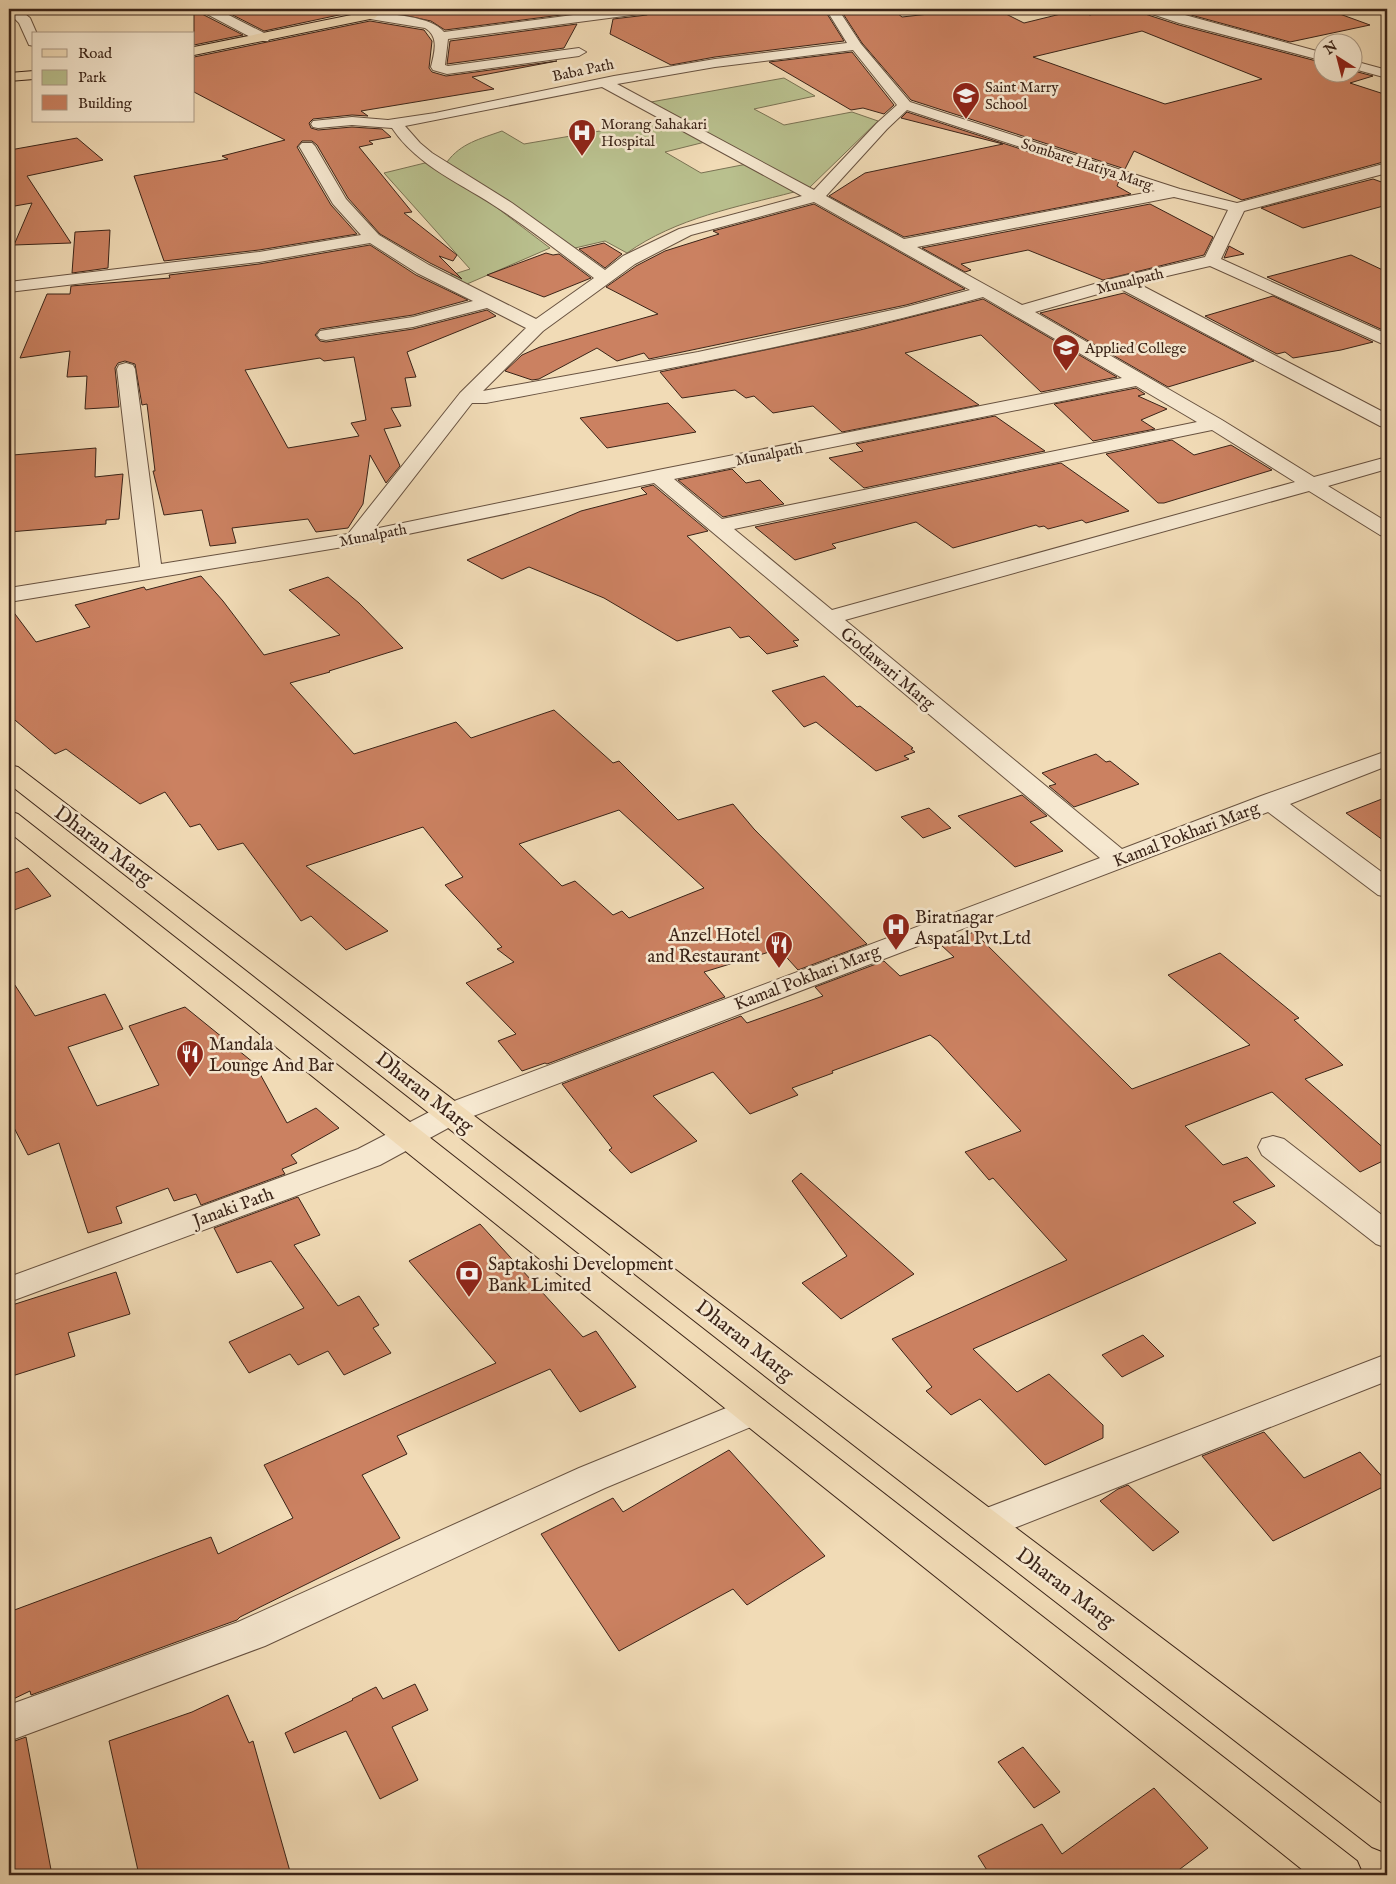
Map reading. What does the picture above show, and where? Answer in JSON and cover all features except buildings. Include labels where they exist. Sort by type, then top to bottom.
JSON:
[{"type":"main road","points":[[195,51],[263,38],[374,12]]},
{"type":"main road","points":[[9,77],[32,75]]},
{"type":"main road","name":"Dharan Marg","points":[[9,772],[984,1525],[1387,1832]]},
{"type":"main road","name":"Dharan Marg","points":[[9,819],[753,1411],[1342,1875]]},
{"type":"street","points":[[12,9],[24,21],[32,38]]},
{"type":"street","points":[[208,9],[263,38]]},
{"type":"street","points":[[442,36],[647,9]]},
{"type":"street","points":[[355,539],[467,397],[537,327],[629,260],[685,232],[816,197],[882,126],[905,105],[856,46],[832,9]]},
{"type":"street","points":[[1151,9],[1184,20],[1314,54]]},
{"type":"street","points":[[374,12],[429,25],[438,29],[442,36],[438,67],[447,70],[579,52]]},
{"type":"street","name":"Baba Path","points":[[318,124],[352,121],[396,123],[478,109],[604,82],[724,62],[856,46]]},
{"type":"street","points":[[1364,68],[1387,74]]},
{"type":"street","points":[[604,82],[816,197],[1140,380],[1215,424],[1387,531]]},
{"type":"street","name":"Sombare Hatiya Marg","points":[[905,105],[1174,192],[1237,208],[1387,168]]},
{"type":"street","points":[[396,123],[404,137],[441,166],[492,197],[605,278]]},
{"type":"street","points":[[307,146],[339,201],[374,238],[423,269],[487,304],[537,327]]},
{"type":"street","points":[[900,245],[1174,192]]},
{"type":"street","points":[[1237,208],[1212,262],[1387,341]]},
{"type":"street","points":[[9,287],[249,258],[374,238]]},
{"type":"street","name":"Munalpath","points":[[1020,312],[1121,282],[1212,262]]},
{"type":"street","points":[[1121,282],[1387,422]]},
{"type":"street","points":[[467,397],[486,397],[698,358],[908,312],[982,292]]},
{"type":"street","points":[[326,335],[413,322],[487,304]]},
{"type":"street","points":[[126,369],[152,571]]},
{"type":"street","name":"Munalpath","points":[[9,595],[355,539],[658,476],[1140,380]]},
{"type":"street","points":[[718,526],[1215,424]]},
{"type":"street","points":[[827,618],[1387,463]]},
{"type":"street","name":"Godawari Marg","points":[[658,476],[1119,860]]},
{"type":"street","name":"Kamal Pokhari Marg","points":[[452,1113],[1387,758]]},
{"type":"street","points":[[1270,801],[1387,889]]},
{"type":"street","name":"Janaki Path","points":[[9,1290],[369,1157],[452,1113]]},
{"type":"street","points":[[1273,1147],[1387,1236]]},
{"type":"street","points":[[984,1525],[1387,1366]]},
{"type":"street","points":[[9,1722],[251,1634],[592,1478],[753,1411]]},
{"type":"green space","points":[[784,78],[815,96],[754,109],[784,125],[852,112],[878,121],[809,188],[651,102]]},
{"type":"green space","points":[[670,119],[709,141],[665,152],[701,173],[747,164],[794,192],[686,222],[646,241],[627,253],[605,241],[575,248],[463,176],[447,162],[458,150],[465,146],[502,131],[524,144]]},
{"type":"green space","points":[[429,162],[488,201],[550,248],[467,284],[448,276],[470,269],[384,173]]},
{"type":"place","name":"Saint Marry School","points":[[966,120]]},
{"type":"place","name":"Morang Sahakari Hospital","points":[[582,157]]},
{"type":"place","name":"Applied College","points":[[1066,372]]},
{"type":"place","name":"Biratnagar Aspatal Pvt.Ltd","points":[[896,951]]},
{"type":"place","name":"Anzel Hotel and Restaurant","points":[[779,969]]},
{"type":"place","name":"Mandala Lounge And Bar","points":[[190,1078]]},
{"type":"place","name":"Saptakoshi Development Bank Limited","points":[[469,1298]]}]
